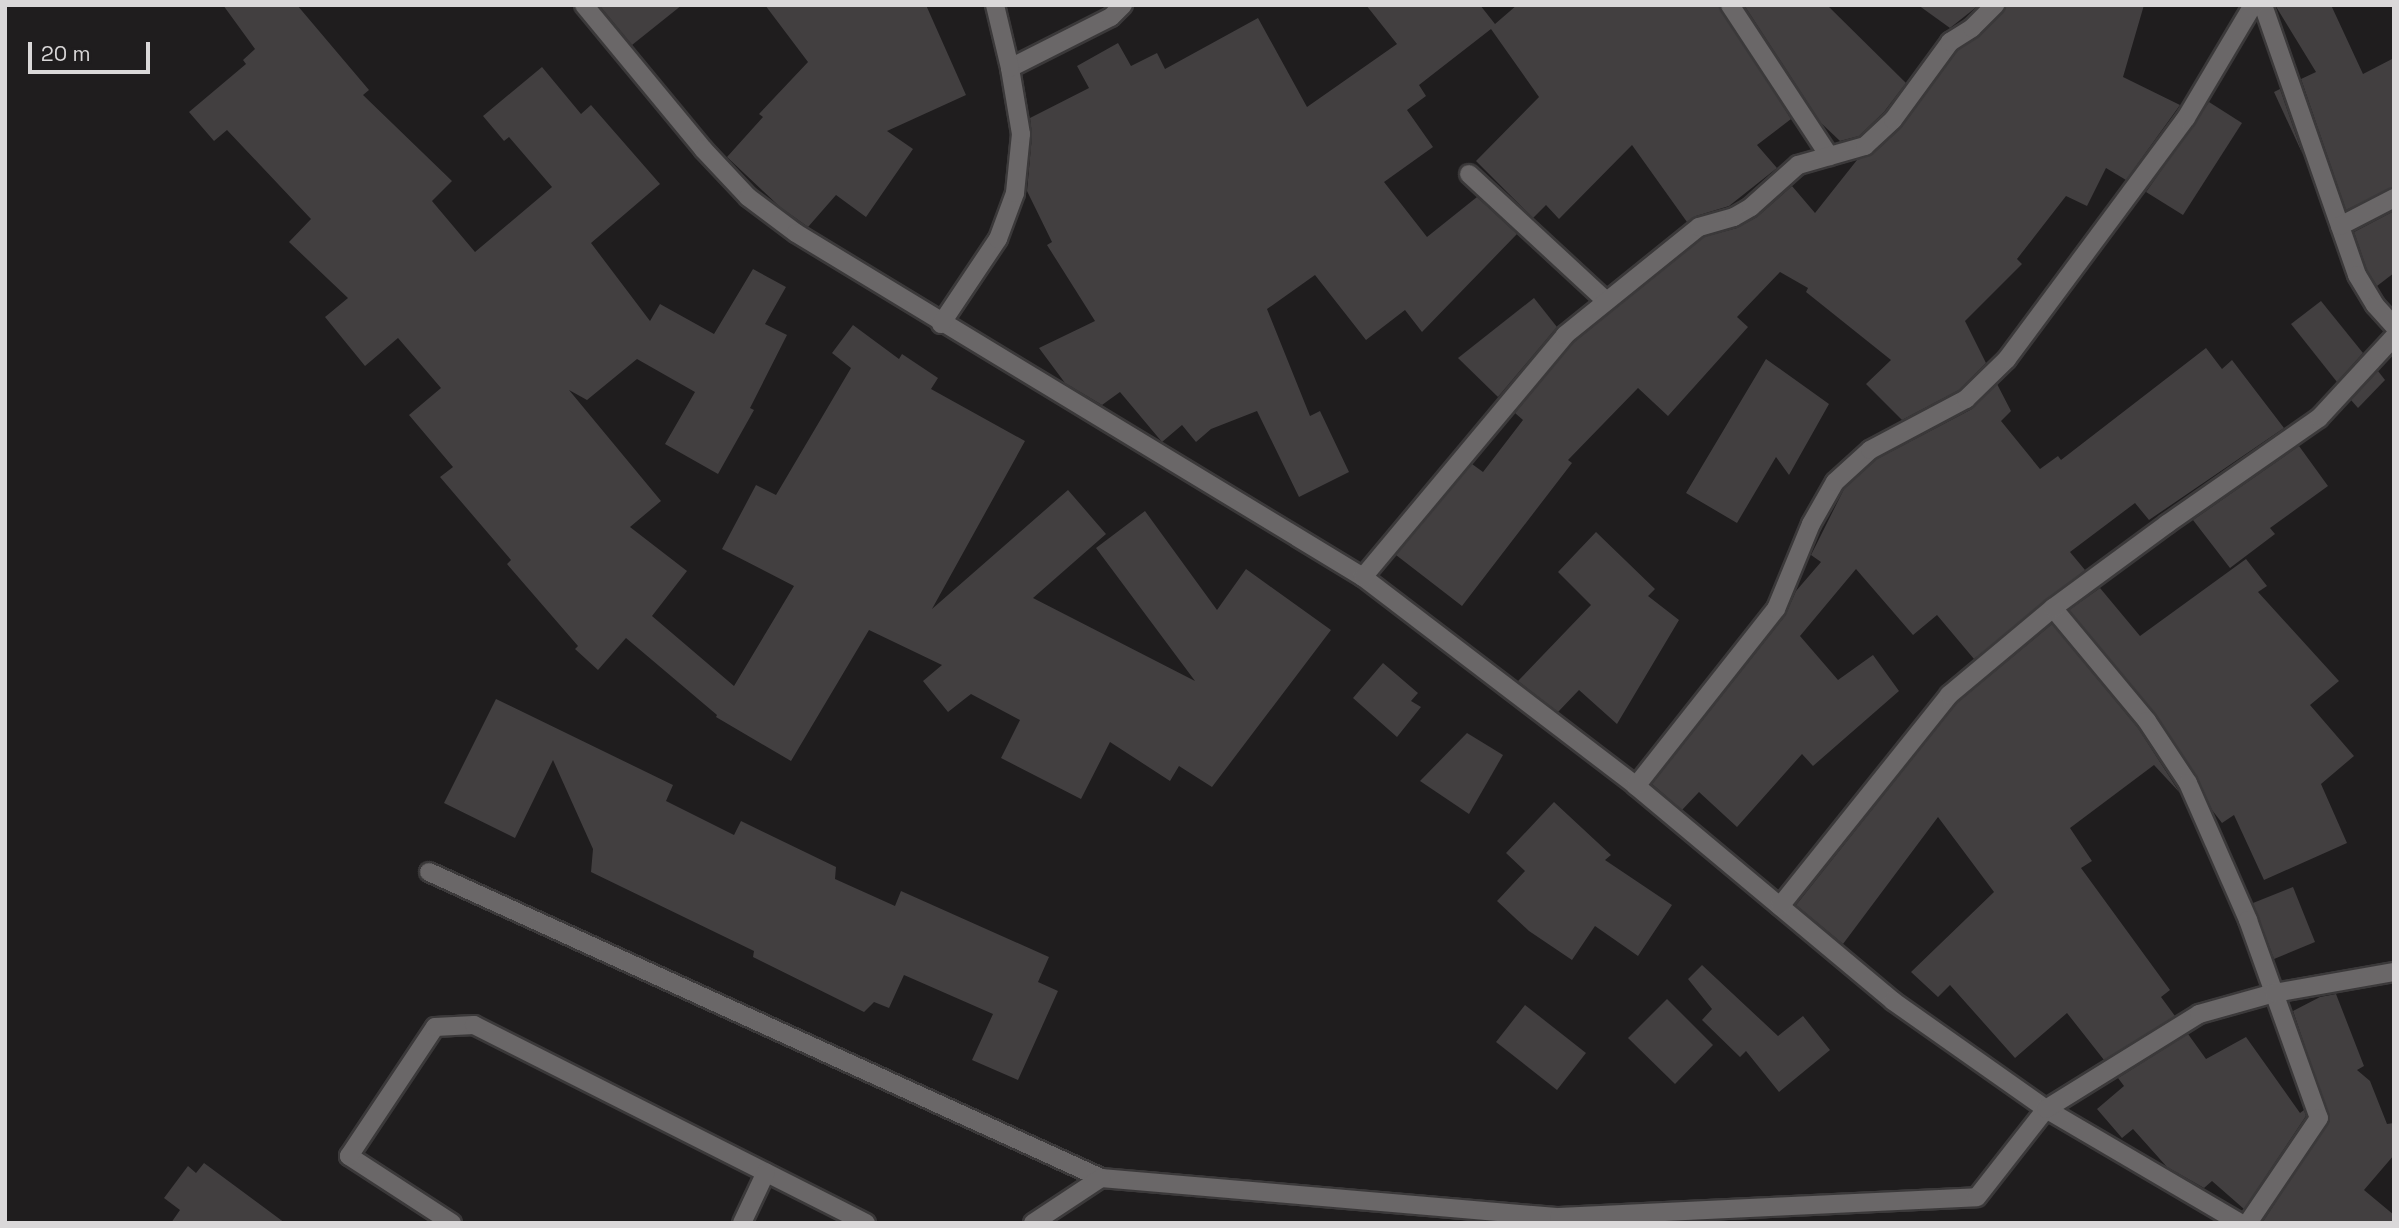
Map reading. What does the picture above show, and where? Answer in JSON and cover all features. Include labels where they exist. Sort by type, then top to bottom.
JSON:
[{"type":"street","points":[[584,5],[703,149],[748,197],[796,233],[941,324],[1363,577],[1636,786],[1892,1001],[2046,1109],[2240,1223]]},
{"type":"street","points":[[941,324],[998,239],[1015,193],[1021,134],[1010,68],[995,5]]},
{"type":"street","points":[[1010,68],[1111,17],[1123,5]]},
{"type":"street","points":[[1730,5],[1829,156]]},
{"type":"street","points":[[1363,577],[1565,335],[1699,227],[1734,217],[1751,207],[1798,165],[1865,146],[1893,120],[1950,42],[1972,28],[1995,5]]},
{"type":"street","points":[[1636,786],[1776,608],[1811,524],[1835,482],[1870,450],[1966,399],[2007,359],[2186,118],[2253,5]]},
{"type":"street","points":[[2263,5],[2357,275],[2375,305],[2394,326]]},
{"type":"street","points":[[1469,174],[1606,301]]},
{"type":"street","points":[[2340,226],[2394,198]]},
{"type":"street","points":[[1780,906],[1950,695],[2053,608],[2319,418],[2394,337]]},
{"type":"street","points":[[2053,608],[2147,721],[2188,783],[2248,920],[2319,1118],[2248,1223]]},
{"type":"street","points":[[429,872],[1101,1178],[1559,1217],[1977,1197],[2046,1109],[2199,1014],[2274,993],[2394,972]]},
{"type":"street","points":[[453,1223],[349,1156],[435,1027],[474,1025],[866,1223]]},
{"type":"street","points":[[743,1223],[766,1172]]},
{"type":"street","points":[[1033,1223],[1101,1178]]},
{"type":"building","points":[[223,5],[297,5],[369,90],[363,95],[452,181],[432,201],[475,252],[552,187],[509,137],[504,141],[483,116],[542,67],[581,114],[591,105],[660,184],[591,243],[650,321],[660,304],[714,334],[753,269],[786,287],[765,324],[787,335],[750,408],[754,410],[718,474],[665,444],[695,392],[637,359],[587,400],[569,390],[661,501],[630,527],[687,571],[652,616],[734,686],[794,586],[722,549],[756,485],[776,495],[851,368],[832,353],[853,325],[899,359],[902,354],[938,378],[931,389],[1025,441],[932,609],[1068,490],[1106,534],[1033,598],[1195,681],[1096,548],[1145,511],[1217,610],[1246,569],[1331,630],[1212,787],[1179,766],[1170,781],[1110,742],[1081,799],[1001,758],[1020,720],[971,694],[948,712],[923,681],[942,665],[869,630],[791,761],[716,717],[717,715],[626,638],[598,670],[575,649],[578,646],[507,564],[511,560],[440,477],[453,467],[409,415],[441,388],[398,338],[365,366],[325,317],[348,298],[289,242],[311,219],[227,130],[214,141],[189,112],[246,64],[243,60],[255,49]]},
{"type":"building","points":[[599,5],[682,5],[632,45]]},
{"type":"building","points":[[765,5],[926,5],[966,95],[887,131],[913,149],[866,217],[836,195],[808,227],[780,207],[727,157],[763,117],[759,114],[808,62]]},
{"type":"building","points":[[1366,5],[1480,5],[1495,24],[1517,5],[1719,5],[1791,119],[1757,145],[1777,168],[1729,206],[1696,216],[1687,222],[1632,145],[1559,219],[1546,205],[1533,218],[1476,161],[1539,97],[1491,29],[1419,85],[1426,96],[1407,110],[1433,147],[1384,182],[1427,237],[1477,197],[1517,234],[1422,332],[1405,310],[1366,340],[1315,275],[1267,309],[1310,416],[1320,411],[1349,472],[1299,497],[1257,411],[1211,429],[1196,442],[1182,425],[1162,442],[1120,392],[1102,405],[1065,383],[1039,348],[1095,321],[1047,245],[1052,242],[1027,191],[1032,135],[1030,118],[1089,88],[1077,66],[1118,43],[1131,66],[1157,53],[1165,69],[1258,18],[1307,107],[1397,44]]},
{"type":"building","points":[[1744,5],[1827,5],[1906,83],[1884,112],[1859,136],[1840,141],[1821,123]]},
{"type":"building","points":[[1918,5],[1979,5],[1950,28]]},
{"type":"building","points":[[2006,5],[2144,5],[2123,77],[2180,105],[2126,180],[2106,168],[2087,206],[2066,196],[2017,259],[2022,264],[1965,321],[1986,363],[1959,390],[1902,420],[1866,384],[1891,360],[1806,292],[1808,288],[1780,272],[1737,317],[1748,327],[1668,416],[1638,388],[1568,460],[1572,463],[1462,606],[1396,555],[1472,464],[1483,472],[1523,420],[1515,413],[1573,343],[1704,237],[1737,228],[1757,217],[1792,186],[1815,213],[1857,160],[1873,154],[1901,128],[1958,50],[1980,36],[2003,13]]},
{"type":"building","points":[[2275,5],[2331,5],[2363,74],[2394,58],[2394,187],[2346,210],[2301,79],[2316,72]]},
{"type":"building","points":[[2280,89],[2303,155],[2274,92]]},
{"type":"building","points":[[2209,102],[2242,123],[2183,215],[2146,192]]},
{"type":"building","points":[[2394,211],[2394,273],[2377,286],[2367,270],[2354,232]]},
{"type":"building","points":[[1534,298],[1557,327],[1498,397],[1458,358]]},
{"type":"building","points":[[2321,301],[2363,353],[2337,382],[2291,324]]},
{"type":"building","points":[[2206,348],[2222,369],[2232,360],[2284,428],[2149,520],[2135,503],[2070,552],[2085,570],[1974,659],[1937,615],[1913,635],[1856,569],[1800,636],[1838,680],[1873,655],[1899,691],[1813,766],[1802,754],[1737,827],[1699,792],[1682,810],[1652,784],[1785,616],[1796,591],[1821,562],[1811,555],[1844,489],[1877,459],[1972,409],[1997,384],[2011,411],[2001,421],[2040,469],[2058,456],[2061,460]]},
{"type":"building","points":[[1766,359],[1829,404],[1789,475],[1776,457],[1737,523],[1686,493]]},
{"type":"building","points":[[2378,371],[2385,380],[2358,408],[2351,400]]},
{"type":"building","points":[[2299,446],[2328,486],[2270,528],[2275,534],[2230,568],[2193,520]]},
{"type":"building","points":[[1596,532],[1655,589],[1648,596],[1679,620],[1617,724],[1579,690],[1558,712],[1518,681],[1591,605],[1558,572]]},
{"type":"building","points":[[2246,559],[2267,586],[2258,592],[2339,681],[2310,705],[2354,756],[2321,784],[2347,843],[2264,880],[2234,815],[2222,823],[2212,810],[2197,777],[2156,715],[2069,610],[2100,588],[2140,636]]},
{"type":"building","points":[[2052,624],[2138,728],[2180,793],[2154,765],[2070,828],[2092,861],[2081,868],[2170,990],[2161,997],[2175,1016],[2104,1060],[2067,1013],[2015,1058],[1950,985],[1938,997],[1911,972],[1994,892],[1938,817],[1843,944],[1796,905],[1957,703]]},
{"type":"building","points":[[1383,663],[1418,693],[1411,701],[1421,707],[1397,737],[1353,698]]},
{"type":"building","points":[[496,699],[673,785],[666,801],[734,835],[741,821],[836,867],[835,879],[895,906],[901,891],[1049,957],[1038,982],[1058,991],[1018,1080],[972,1060],[993,1014],[904,975],[889,1008],[874,1002],[864,1012],[753,957],[754,951],[591,872],[593,849],[553,760],[515,838],[444,803]]},
{"type":"building","points":[[1467,733],[1503,755],[1469,814],[1420,781]]},
{"type":"building","points":[[1554,802],[1611,855],[1605,860],[1672,905],[1638,956],[1595,926],[1572,960],[1529,931],[1497,901],[1525,871],[1506,853]]},
{"type":"building","points":[[2293,887],[2315,942],[2274,959],[2253,903]]},
{"type":"building","points":[[1702,965],[1778,1036],[1803,1016],[1830,1050],[1779,1092],[1746,1051],[1740,1057],[1702,1020],[1712,1009],[1688,979]]},
{"type":"building","points":[[2336,994],[2364,1066],[2357,1070],[2370,1081],[2387,1124],[2394,1123],[2394,1155],[2364,1190],[2394,1215],[2394,1223],[2262,1223],[2330,1120],[2293,1011],[2320,997]]},
{"type":"building","points":[[1667,999],[1713,1045],[1675,1084],[1628,1038]]},
{"type":"building","points":[[1525,1005],[1586,1053],[1557,1090],[1496,1042]]},
{"type":"building","points":[[2188,1034],[2206,1059],[2246,1037],[2300,1113],[2304,1110],[2306,1116],[2244,1209],[2212,1181],[2204,1188],[2167,1167],[2133,1129],[2122,1138],[2097,1109],[2124,1086],[2118,1078]]},
{"type":"building","points":[[204,1163],[285,1223],[171,1223],[180,1210],[164,1198],[188,1166],[196,1173]]}]
